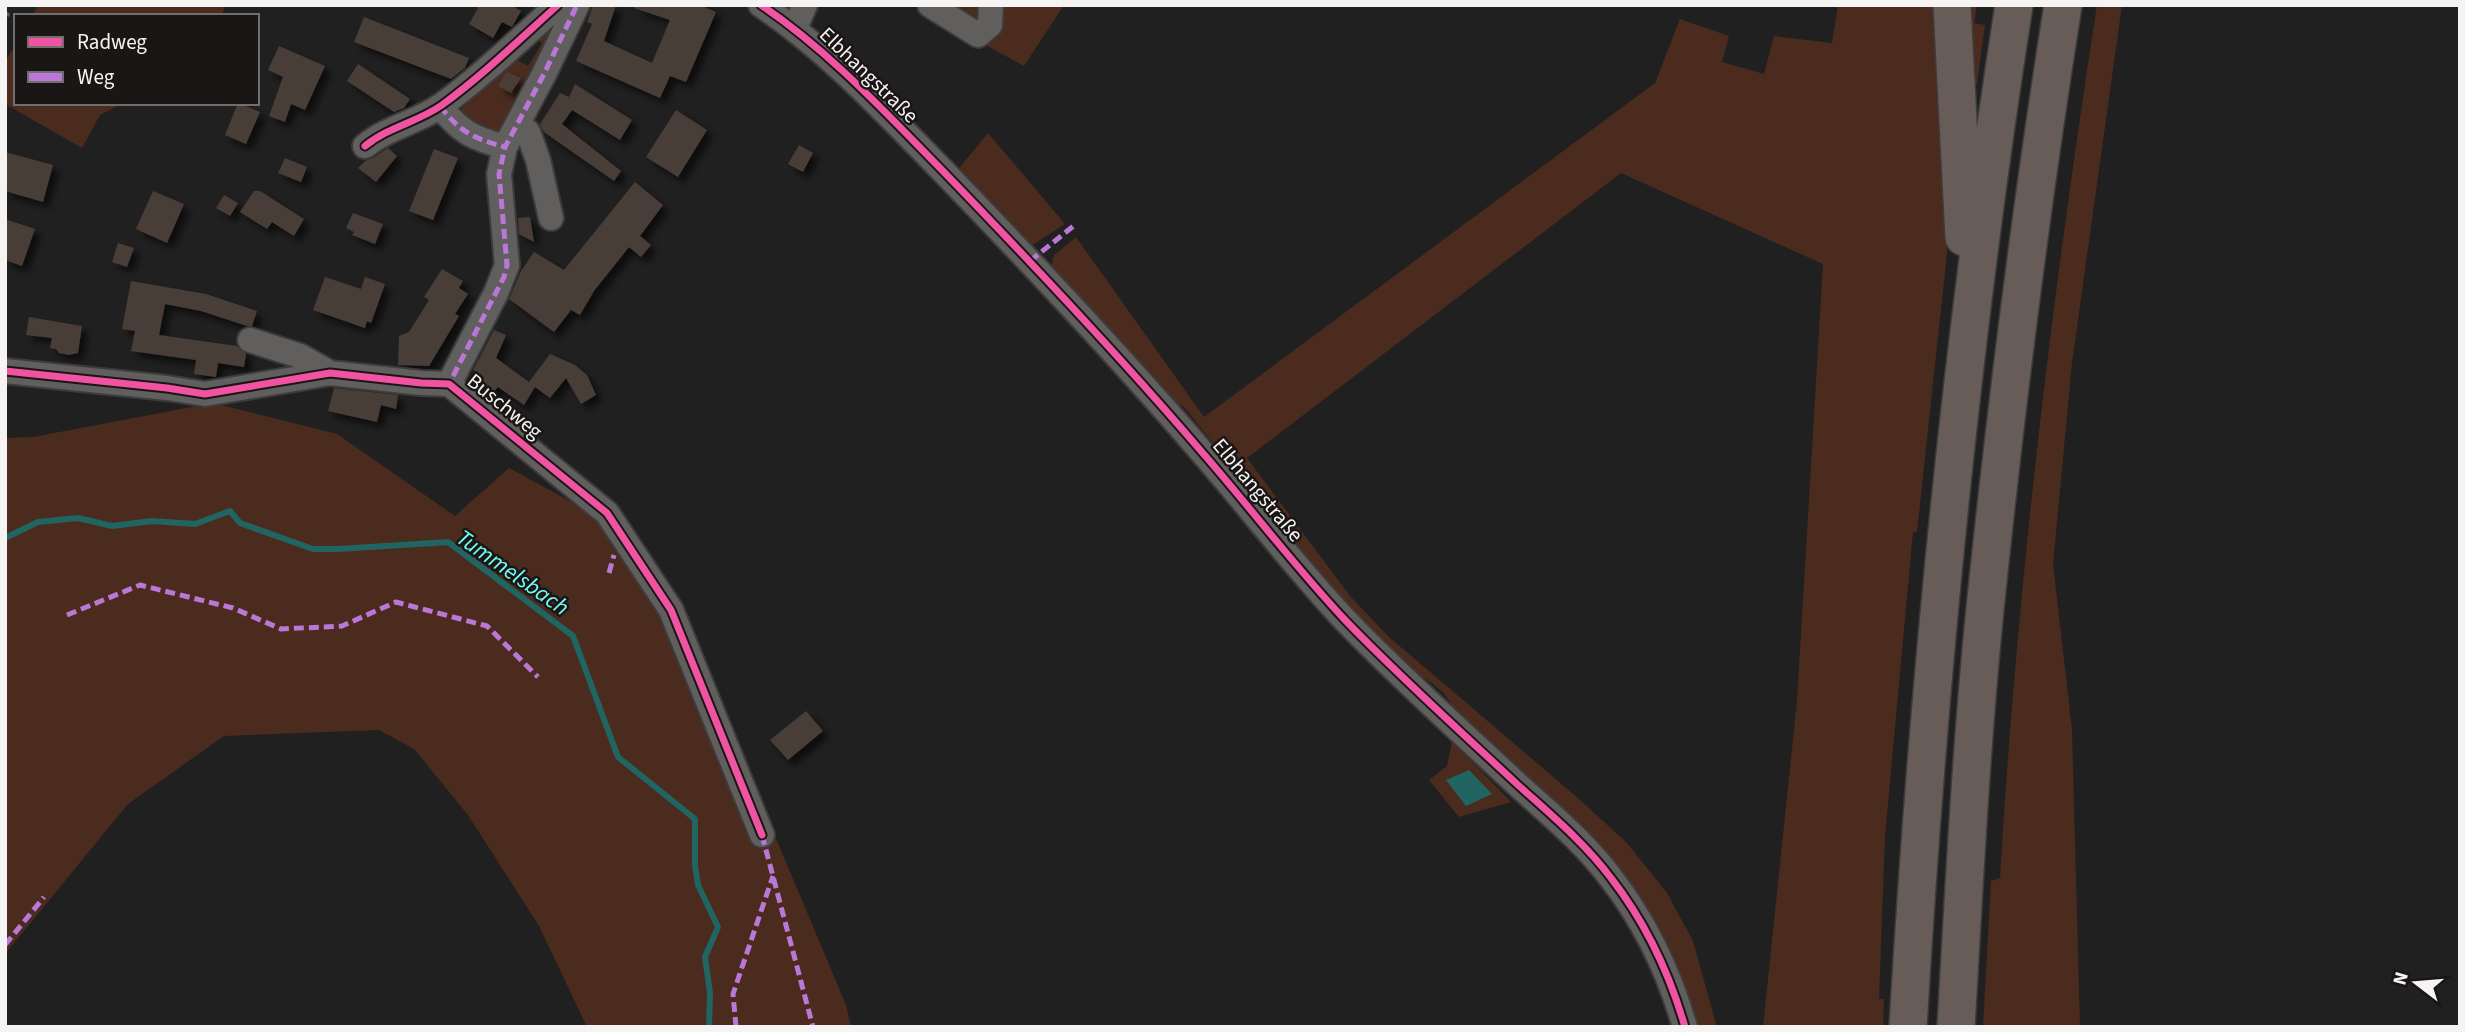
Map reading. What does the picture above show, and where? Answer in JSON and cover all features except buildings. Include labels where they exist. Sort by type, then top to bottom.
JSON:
[{"type":"highway","points":[[1952,5],[1970,322]]},
{"type":"highway","points":[[1908,1027],[1938,605],[1970,322],[2014,5]]},
{"type":"highway","points":[[1956,1027],[1985,612],[2011,373],[2063,5]]},
{"type":"street","points":[[365,146],[376,137],[440,106],[504,54],[558,5]]},
{"type":"street","points":[[440,106],[461,130],[474,138],[505,147],[577,5]]},
{"type":"street","name":"Elbhangstraße","points":[[761,5],[796,28],[868,95],[1069,303],[1200,449],[1345,619],[1423,697],[1584,846],[1643,922],[1663,966],[1685,1027]]},
{"type":"street","points":[[796,28],[805,5]]},
{"type":"street","points":[[930,5],[978,35],[990,25],[991,5]]},
{"type":"street","points":[[518,124],[528,132],[538,160],[551,218]]},
{"type":"street","name":"Buschweg","points":[[449,383],[496,293],[507,265],[499,174],[505,147]]},
{"type":"street","points":[[250,340],[300,356],[330,373]]},
{"type":"street","name":"Buschweg","points":[[5,372],[205,394],[330,373],[421,383],[449,383],[607,513],[671,610],[762,835]]},
{"type":"shaded area","points":[[38,5],[225,5],[223,14],[33,14]]},
{"type":"shaded area","points":[[912,5],[1064,5],[1024,66]]},
{"type":"shaded area","points":[[1838,5],[1946,5],[1952,207],[1917,532],[1913,532],[1885,836],[1879,999],[1884,999],[1883,1027],[1763,1027],[1797,701],[1823,264],[1621,173],[1247,458],[1350,596],[1389,637],[1627,843],[1667,893],[1693,941],[1717,1027],[1692,1027],[1669,955],[1464,724],[1444,693],[1407,669],[1344,604],[1184,407],[1163,396],[1050,273],[1054,255],[1076,237],[1204,417],[1655,83],[1680,19],[1729,36],[1722,62],[1764,74],[1774,36],[1832,43]]},
{"type":"shaded area","points":[[1969,5],[1977,5],[1974,23],[1985,25],[1977,84],[1972,84]]},
{"type":"shaded area","points":[[2097,5],[2122,5],[2072,363],[2053,564],[2072,730],[2080,1027],[1983,1027],[1991,881],[2000,878],[2016,659],[2038,441],[2065,223]]},
{"type":"shaded area","points":[[563,8],[504,129],[490,134],[462,116],[466,102],[515,59],[528,66],[542,43],[532,35]]},
{"type":"shaded area","points":[[14,47],[14,105],[119,105],[100,115],[82,148],[5,104],[5,62]]},
{"type":"shaded area","points":[[988,133],[1065,224],[1028,248],[955,173]]},
{"type":"shaded area","points":[[213,403],[337,434],[455,516],[509,468],[592,513],[725,717],[846,1005],[851,1027],[587,1027],[539,926],[468,815],[414,749],[379,730],[224,736],[128,804],[5,954],[5,438],[33,437]]},
{"type":"shaded area","points":[[1452,741],[1511,802],[1459,817],[1429,780],[1447,766]]},
{"type":"water","points":[[1469,770],[1492,794],[1466,806],[1446,780]]},
{"type":"waterway","name":"Tummelsbach","points":[[5,538],[38,522],[78,518],[112,526],[152,521],[195,524],[230,511],[240,523],[313,549],[448,542],[573,636],[618,757],[695,819],[698,885],[718,927],[705,957],[710,993],[709,1027]]},
{"type":"marked path","points":[[443,383],[449,384],[504,277],[507,265],[499,174],[505,147],[577,5]]},
{"type":"marked path","points":[[440,106],[468,133],[505,147]]},
{"type":"marked path","points":[[1030,261],[1076,224]]},
{"type":"marked path","points":[[609,573],[614,555]]},
{"type":"marked path","points":[[67,615],[140,585],[233,608],[281,629],[342,626],[396,602],[487,626],[538,677]]},
{"type":"marked path","points":[[762,835],[813,1027]]},
{"type":"marked path","points":[[736,1027],[733,994],[773,876]]},
{"type":"marked path","points":[[5,945],[44,897]]},
{"type":"cycle path","points":[[365,146],[383,134],[442,105],[487,69],[558,5]]},
{"type":"cycle path","points":[[761,5],[833,62],[898,125],[1138,379],[1346,621],[1409,684],[1567,829],[1601,865],[1646,930],[1672,987],[1685,1027]]},
{"type":"cycle path","points":[[5,371],[205,394],[330,373],[449,384],[607,513],[671,610],[762,835]]}]
